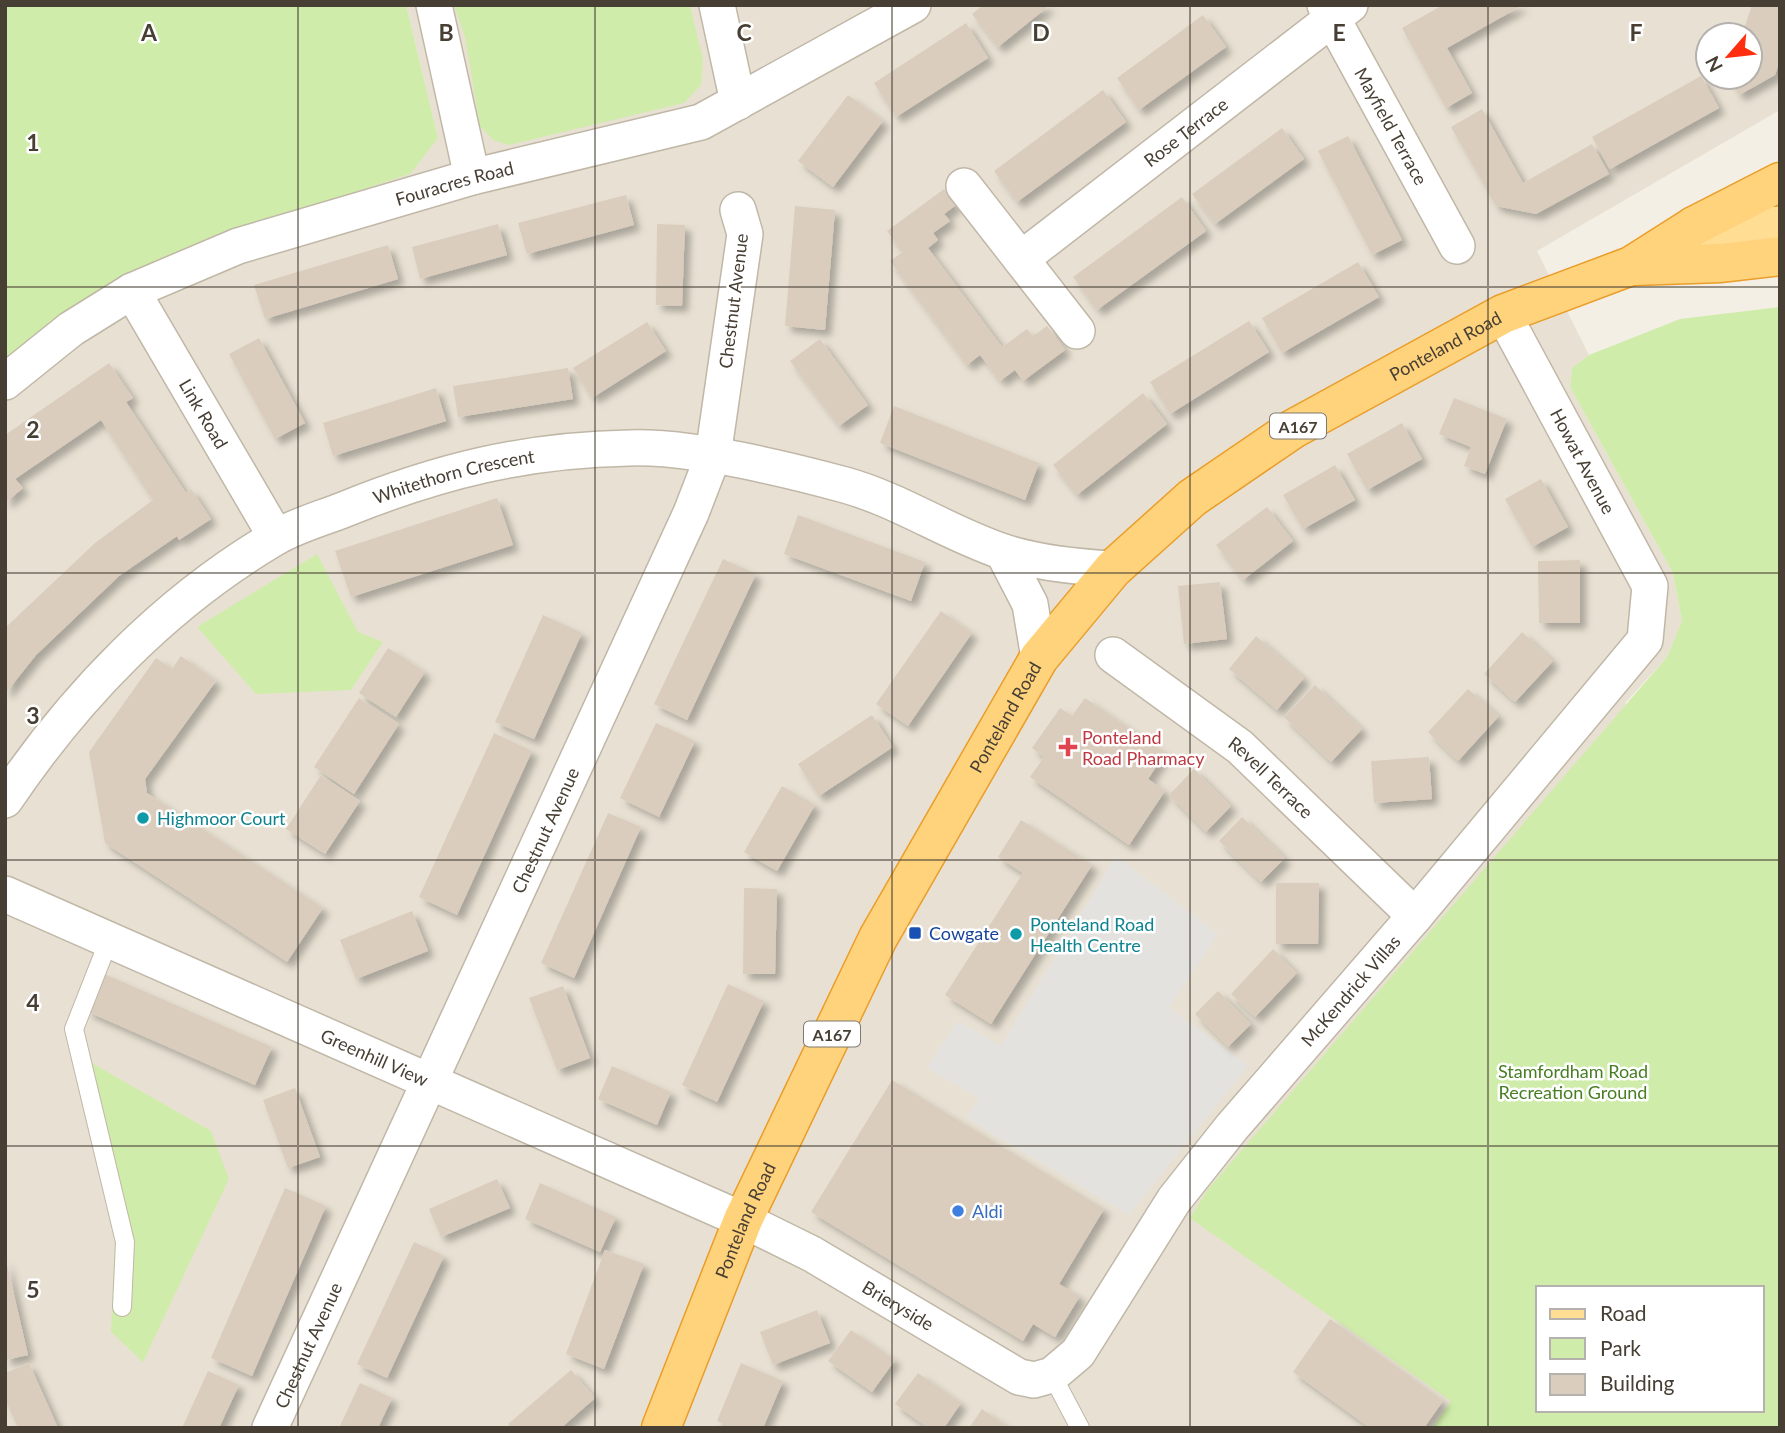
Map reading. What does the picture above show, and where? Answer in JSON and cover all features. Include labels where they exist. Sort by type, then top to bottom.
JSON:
[{"type":"highway","name":"Ponteland Road","points":[[661,1428],[743,1220],[878,938],[1039,658],[1113,569],[1192,498],[1293,429],[1503,314],[1631,266],[1694,226],[1780,182]]},
{"type":"highway","name":"Ponteland Road","points":[[1631,266],[1721,263],[1780,256]]},
{"type":"main road","points":[[1694,226],[1780,226]]},
{"type":"street","points":[[434,5],[472,177]]},
{"type":"street","points":[[717,5],[738,102]]},
{"type":"street","name":"Fouracres Road","points":[[5,382],[71,329],[132,291],[238,246],[472,177],[701,122],[913,5]]},
{"type":"street","name":"Mayfield Terrace","points":[[1336,9],[1457,246]]},
{"type":"street","name":"Rose Terrace","points":[[1021,258],[1336,9]]},
{"type":"street","points":[[964,186],[1077,331]]},
{"type":"street","name":"Chestnut Avenue","points":[[270,1428],[685,525],[713,456],[745,234],[738,211]]},
{"type":"street","name":"Link Road","points":[[132,291],[276,537]]},
{"type":"street","name":"Howat Avenue","points":[[1503,314],[1650,586],[1648,611]]},
{"type":"street","name":"Whitethorn Crescent","points":[[5,800],[102,675],[184,601],[276,537],[405,485],[469,466],[535,455],[632,448],[713,456],[848,486],[1003,552],[1074,566],[1113,569]]},
{"type":"street","points":[[1003,552],[1030,604],[1039,658]]},
{"type":"street","name":"McKendrick Villas","points":[[1052,1375],[1078,1353],[1162,1219],[1207,1158],[1415,916],[1645,640],[1648,611]]},
{"type":"street","name":"Revell Terrace","points":[[1113,655],[1240,747],[1415,916]]},
{"type":"street","name":"Greenhill View","points":[[5,894],[743,1220]]},
{"type":"street","name":"Brieryside","points":[[743,1220],[812,1254],[1019,1377],[1034,1380],[1052,1375]]},
{"type":"lane","points":[[109,940],[74,1029],[125,1242],[122,1307]]},
{"type":"lane","points":[[1052,1375],[1080,1428]]},
{"type":"shaded area","points":[[406,5],[1780,5],[1780,110],[1537,251],[1589,355],[1572,368],[1570,387],[1673,573],[1682,621],[1667,657],[1625,703],[1780,847],[1780,1428],[5,1428],[5,364],[438,138]]},
{"type":"shaded area","name":"Aldi","points":[[1116,856],[1218,934],[1169,1008],[1248,1065],[1129,1215],[966,1118],[979,1098],[927,1068],[958,1021],[1001,1046]]},
{"type":"green space","points":[[5,5],[406,5],[438,138],[410,174],[234,231],[5,364]]},
{"type":"green space","points":[[454,5],[690,5],[703,60],[701,85],[684,103],[509,145],[493,140],[480,126],[465,37]]},
{"type":"green space","name":"Stamfordham Road Recreation Ground","points":[[1780,307],[1780,1428],[1432,1428],[1451,1401],[1190,1218],[1209,1188],[1667,657],[1682,621],[1673,573],[1570,387],[1572,368],[1589,355],[1680,319]]},
{"type":"green space","points":[[317,554],[358,632],[383,642],[351,690],[256,694],[197,627]]},
{"type":"green space","points":[[90,1062],[211,1131],[229,1179],[143,1362],[111,1332],[115,1236],[77,1080]]},
{"type":"building","points":[[983,5],[1050,5],[998,47],[972,14]]},
{"type":"building","points":[[1443,5],[1523,5],[1447,48],[1472,93],[1446,108],[1402,28]]},
{"type":"building","points":[[1752,5],[1780,5],[1780,60],[1775,75],[1764,81],[1764,21],[1747,21]]},
{"type":"building","points":[[1203,15],[1226,47],[1139,110],[1117,78]]},
{"type":"building","points":[[966,23],[988,58],[896,117],[874,83]]},
{"type":"building","points":[[1694,80],[1694,91],[1709,91],[1719,108],[1610,169],[1592,137]]},
{"type":"building","points":[[1103,90],[1126,122],[1017,202],[994,171]]},
{"type":"building","points":[[848,95],[883,121],[833,187],[798,161]]},
{"type":"building","points":[[1482,109],[1523,183],[1592,144],[1609,174],[1536,214],[1496,206],[1451,127]]},
{"type":"building","points":[[1282,128],[1304,159],[1215,224],[1192,194]]},
{"type":"building","points":[[1348,136],[1402,240],[1372,255],[1318,151]]},
{"type":"building","points":[[944,189],[956,205],[944,214],[950,221],[933,233],[938,240],[928,248],[1002,347],[1027,329],[1033,336],[1047,326],[1065,350],[1023,381],[1015,370],[1000,381],[980,355],[967,365],[890,261],[903,252],[887,231]]},
{"type":"building","points":[[626,195],[634,225],[527,254],[518,223]]},
{"type":"building","points":[[1182,197],[1206,231],[1097,310],[1073,277]]},
{"type":"building","points":[[795,206],[835,210],[825,330],[785,326]]},
{"type":"building","points":[[498,224],[507,255],[420,279],[412,247]]},
{"type":"building","points":[[657,224],[685,225],[682,306],[656,305]]},
{"type":"building","points":[[388,245],[398,279],[265,319],[254,285]]},
{"type":"building","points":[[1358,262],[1379,297],[1282,353],[1262,318]]},
{"type":"building","points":[[1249,321],[1269,352],[1170,414],[1150,382]]},
{"type":"building","points":[[647,322],[666,351],[592,398],[573,368]]},
{"type":"building","points":[[259,338],[305,423],[275,439],[229,354]]},
{"type":"building","points":[[820,339],[868,405],[839,426],[790,361]]},
{"type":"building","points":[[109,363],[133,398],[126,402],[186,493],[191,489],[211,519],[179,540],[177,536],[119,576],[36,655],[5,694],[5,628],[95,543],[153,500],[101,420],[15,479],[23,488],[5,503],[5,435]]},
{"type":"building","points":[[568,368],[573,399],[458,417],[453,386]]},
{"type":"building","points":[[436,388],[446,421],[333,456],[323,423]]},
{"type":"building","points":[[1143,393],[1167,424],[1077,495],[1053,465]]},
{"type":"building","points":[[1454,398],[1507,419],[1485,474],[1464,466],[1471,447],[1439,434]]},
{"type":"building","points":[[894,406],[1039,463],[1025,500],[880,443]]},
{"type":"building","points":[[1402,423],[1422,459],[1367,490],[1347,454]]},
{"type":"building","points":[[1335,465],[1355,500],[1303,529],[1283,495]]},
{"type":"building","points":[[1541,479],[1568,527],[1532,547],[1505,499]]},
{"type":"building","points":[[497,498],[513,545],[351,597],[335,551]]},
{"type":"building","points":[[1267,507],[1293,541],[1243,580],[1216,545]]},
{"type":"building","points":[[798,515],[925,562],[911,601],[784,554]]},
{"type":"building","points":[[723,559],[756,574],[687,720],[654,704]]},
{"type":"building","points":[[1580,560],[1580,623],[1539,623],[1538,561]]},
{"type":"building","points":[[1220,582],[1227,639],[1184,644],[1178,586]]},
{"type":"building","points":[[941,611],[972,633],[908,726],[876,704]]},
{"type":"building","points":[[543,615],[582,633],[534,739],[495,722]]},
{"type":"building","points":[[1522,632],[1553,661],[1515,702],[1484,674]]},
{"type":"building","points":[[1256,636],[1304,678],[1277,710],[1229,669]]},
{"type":"building","points":[[388,648],[425,672],[396,717],[359,693]]},
{"type":"building","name":"Highmoor Court","points":[[181,656],[216,681],[145,779],[147,793],[323,908],[287,962],[105,843],[89,752],[156,658],[172,669]]},
{"type":"building","points":[[1315,685],[1362,729],[1331,762],[1284,717]]},
{"type":"building","points":[[1468,689],[1499,716],[1458,761],[1428,732]]},
{"type":"building","points":[[359,698],[399,724],[354,794],[314,767]]},
{"type":"building","points":[[1085,698],[1165,753],[1148,779],[1165,791],[1129,845],[1030,777],[1044,757],[1032,748],[1060,708],[1072,716]]},
{"type":"building","points":[[872,715],[893,747],[819,796],[798,764]]},
{"type":"building","points":[[656,723],[695,741],[659,817],[620,798]]},
{"type":"building","points":[[494,733],[532,751],[457,915],[419,897]]},
{"type":"building","points":[[1429,757],[1432,799],[1374,803],[1371,761]]},
{"type":"building","points":[[1194,769],[1231,806],[1206,832],[1169,795]]},
{"type":"building","points":[[321,775],[360,801],[325,854],[286,829]]},
{"type":"building","points":[[782,786],[815,805],[777,871],[744,852]]},
{"type":"building","points":[[608,813],[641,827],[574,978],[541,963]]},
{"type":"building","points":[[1242,817],[1285,858],[1261,882],[1219,841]]},
{"type":"building","name":"Ponteland Road Health Centre","points":[[1021,820],[1092,865],[991,1024],[945,995],[1023,873],[998,857]]},
{"type":"building","points":[[1276,883],[1319,883],[1318,944],[1276,944]]},
{"type":"building","points":[[744,888],[777,889],[775,974],[743,974]]},
{"type":"building","points":[[412,911],[428,951],[356,979],[340,940]]},
{"type":"building","points":[[1273,949],[1297,973],[1255,1017],[1231,994]]},
{"type":"building","points":[[102,973],[272,1047],[255,1085],[86,1011]]},
{"type":"building","points":[[728,984],[764,1001],[717,1102],[682,1085]]},
{"type":"building","points":[[563,986],[590,1058],[557,1070],[529,998]]},
{"type":"building","points":[[1218,991],[1251,1024],[1228,1047],[1195,1014]]},
{"type":"building","points":[[612,1066],[671,1092],[657,1125],[598,1099]]},
{"type":"building","name":"Aldi","points":[[892,1080],[1104,1209],[1059,1284],[1080,1296],[1055,1337],[1033,1324],[1023,1341],[811,1212]]},
{"type":"building","points":[[295,1088],[320,1157],[288,1168],[263,1100]]},
{"type":"building","points":[[497,1179],[510,1208],[441,1237],[429,1209]]},
{"type":"building","points":[[540,1183],[616,1217],[600,1252],[525,1219]]},
{"type":"building","points":[[285,1188],[326,1206],[252,1376],[211,1358]]},
{"type":"building","points":[[414,1242],[444,1256],[387,1378],[357,1364]]},
{"type":"building","points":[[605,1250],[644,1264],[604,1369],[566,1354]]},
{"type":"building","points":[[5,1256],[28,1355],[5,1360]]},
{"type":"building","points":[[817,1310],[830,1343],[773,1365],[760,1332]]},
{"type":"building","points":[[1330,1319],[1443,1401],[1424,1428],[1370,1428],[1293,1372]]},
{"type":"building","points":[[851,1330],[895,1360],[872,1392],[828,1361]]},
{"type":"building","points":[[29,1363],[58,1428],[18,1428],[5,1399],[5,1373]]},
{"type":"building","points":[[741,1363],[783,1381],[763,1428],[733,1428],[717,1421]]},
{"type":"building","points":[[571,1370],[595,1398],[561,1428],[511,1428],[508,1424]]},
{"type":"building","points":[[208,1371],[239,1385],[219,1428],[182,1428]]},
{"type":"building","points":[[918,1373],[961,1403],[944,1428],[928,1428],[895,1404]]},
{"type":"building","points":[[360,1383],[392,1398],[378,1428],[339,1428]]},
{"type":"building","points":[[982,1409],[1009,1428],[969,1428]]},
{"type":"place","name":"Ponteland Road Pharmacy","points":[[1068,747]]},
{"type":"place","name":"Highmoor Court","points":[[143,818]]},
{"type":"place","name":"Cowgate","points":[[915,933]]},
{"type":"place","name":"Ponteland Road Health Centre","points":[[1016,934]]},
{"type":"place","name":"Aldi","points":[[958,1211]]}]
